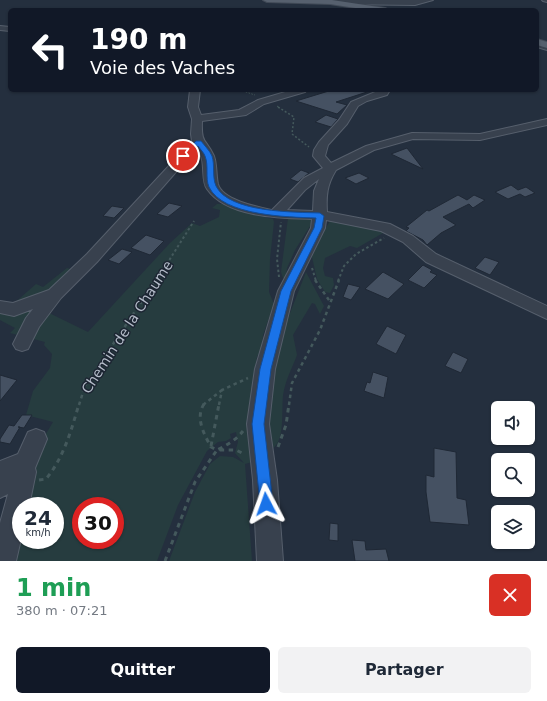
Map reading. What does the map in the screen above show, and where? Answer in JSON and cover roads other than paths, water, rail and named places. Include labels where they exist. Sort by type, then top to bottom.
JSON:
[{"type":"main road","points":[[267,0],[330,2],[371,8]]},
{"type":"street","points":[[330,2],[415,3],[430,0]]},
{"type":"street","points":[[195,92],[193,107],[197,119],[196,134],[198,142],[208,156],[211,183],[217,194],[238,206],[279,214],[320,216],[384,227],[408,239],[431,258],[547,313]]},
{"type":"street","points":[[197,119],[242,113],[261,102],[295,92]]},
{"type":"street","points":[[330,169],[322,160],[320,152],[324,142],[341,125],[355,104],[365,98],[384,92]]},
{"type":"street","points":[[279,214],[304,185],[320,173],[370,148],[412,136],[471,138],[547,122]]},
{"type":"street","points":[[22,344],[32,323],[56,294],[138,207],[192,146],[198,142]]},
{"type":"street","points":[[270,561],[265,480],[258,424],[265,369],[286,291],[318,228],[320,216],[320,191],[330,169]]},
{"type":"street","points":[[0,307],[14,310],[56,294]]},
{"type":"street","points":[[2,551],[15,479],[36,439]]}]
